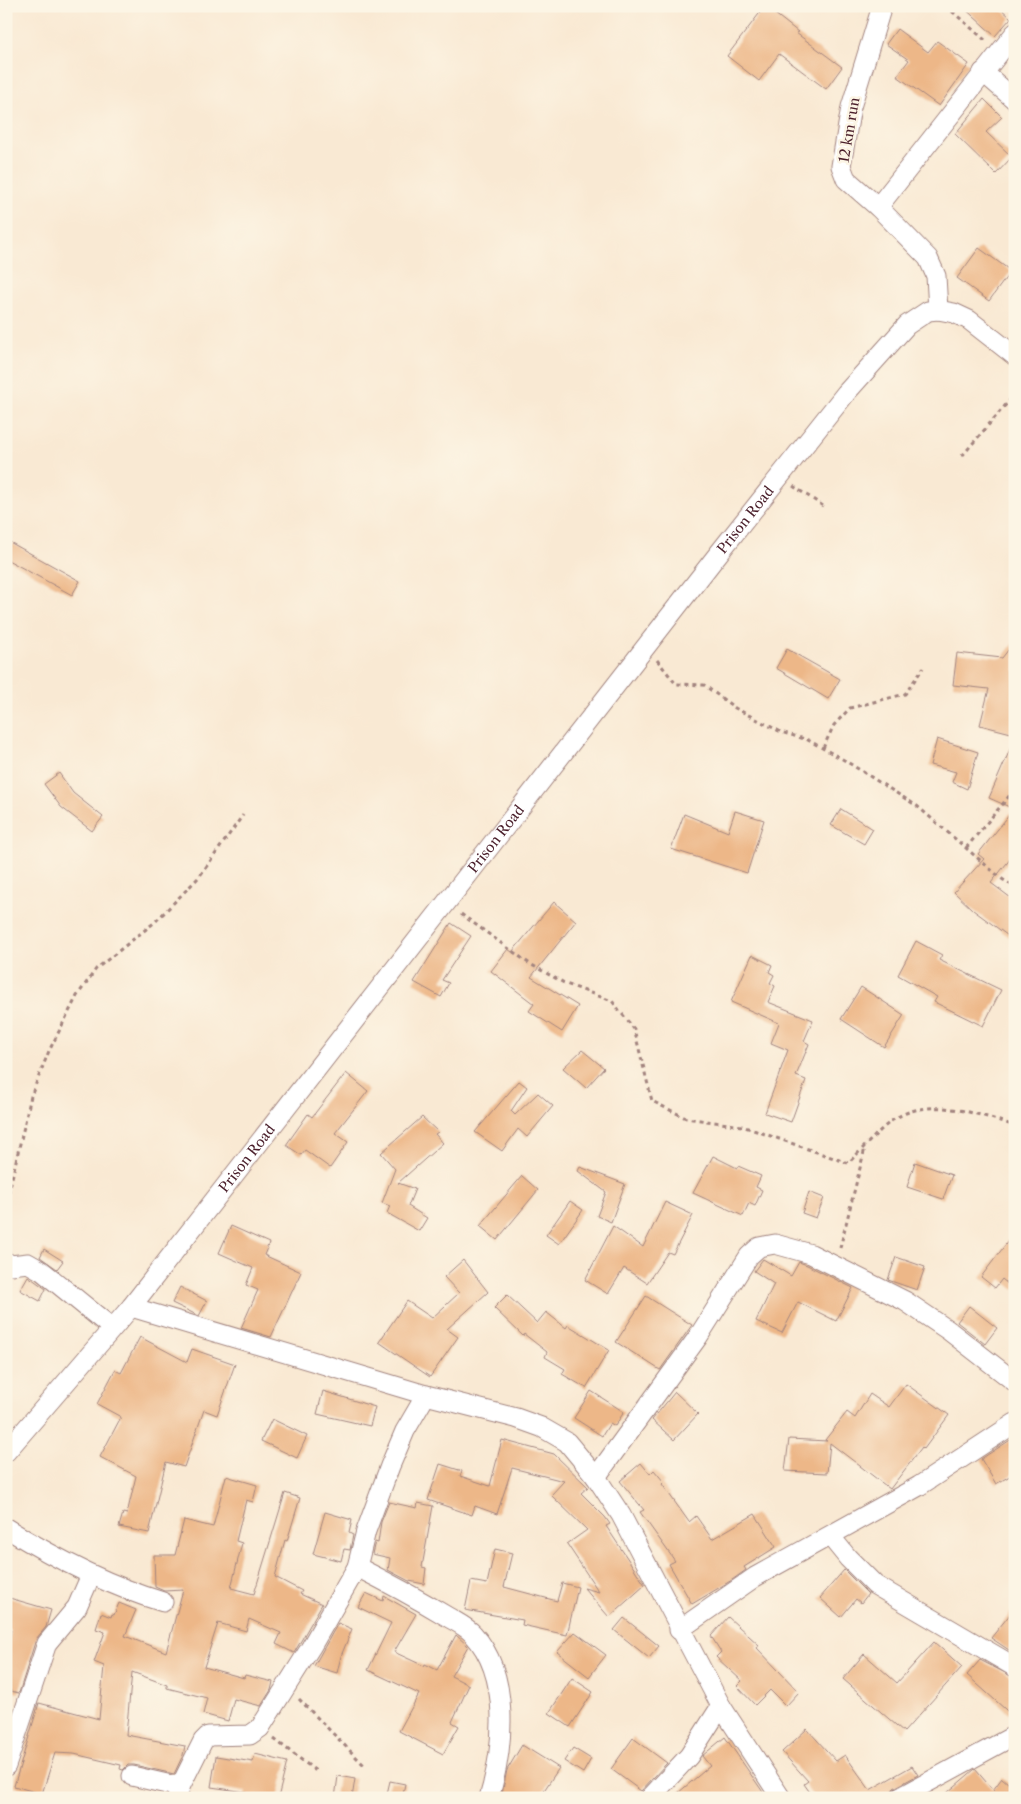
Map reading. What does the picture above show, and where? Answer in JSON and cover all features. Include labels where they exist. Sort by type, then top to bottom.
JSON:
[{"type":"street","name":"12 km run","points":[[882,6],[851,107],[841,166],[846,179],[878,207],[928,258],[936,276],[938,310]]},
{"type":"street","points":[[878,207],[1015,33]]},
{"type":"street","points":[[983,72],[1015,100]]},
{"type":"street","points":[[938,310],[954,313],[969,320],[1015,356]]},
{"type":"street","name":"Prison Road","points":[[6,1452],[131,1307],[445,903],[846,393],[907,325],[928,311],[938,310]]},
{"type":"street","points":[[596,1477],[698,1337],[749,1256],[759,1247],[775,1244],[793,1248],[835,1266],[905,1301],[948,1330],[1015,1382]]},
{"type":"street","points":[[6,1262],[11,1265],[28,1263],[42,1271],[112,1328]]},
{"type":"street","points":[[131,1307],[426,1395],[492,1411],[541,1427],[567,1442],[596,1477],[626,1524],[659,1584],[679,1630],[721,1706],[781,1798]]},
{"type":"street","points":[[132,1776],[178,1792],[203,1741],[208,1736],[250,1735],[260,1728],[358,1568],[366,1531],[390,1466],[405,1431],[426,1395]]},
{"type":"street","points":[[679,1630],[755,1577],[831,1537],[918,1486],[1015,1423]]},
{"type":"street","points":[[6,1528],[52,1556],[110,1585],[163,1602]]},
{"type":"street","points":[[831,1537],[848,1558],[876,1585],[1015,1667]]},
{"type":"street","points":[[358,1568],[406,1591],[473,1633],[492,1662],[500,1693],[502,1715],[494,1782],[489,1798]]},
{"type":"street","points":[[6,1766],[47,1642],[77,1607],[92,1575]]},
{"type":"street","points":[[650,1798],[688,1756],[721,1706]]},
{"type":"street","points":[[899,1798],[1015,1735]]},
{"type":"path","points":[[946,6],[999,52]]},
{"type":"path","points":[[962,456],[1015,394]]},
{"type":"path","points":[[780,478],[823,506]]},
{"type":"path","points":[[646,647],[676,684],[704,685],[735,708],[781,732],[808,740],[822,748],[917,806],[1015,887]]},
{"type":"path","points":[[822,748],[834,725],[850,708],[905,694],[923,668]]},
{"type":"path","points":[[966,848],[1015,789]]},
{"type":"path","points":[[6,1217],[6,1204],[31,1096],[49,1051],[76,996],[96,969],[155,922],[199,877],[243,816]]},
{"type":"path","points":[[445,903],[530,964],[566,984],[612,1001],[634,1030],[652,1101],[686,1118],[742,1126],[848,1164],[890,1122],[921,1107],[972,1112],[1015,1126]]},
{"type":"path","points":[[835,1266],[865,1147]]},
{"type":"path","points":[[286,1686],[364,1765]]},
{"type":"path","points":[[260,1728],[316,1771]]},
{"type":"building","points":[[765,6],[798,32],[796,33],[842,67],[826,89],[779,54],[759,81],[727,56]]},
{"type":"building","points":[[962,6],[998,6],[1011,18],[995,36]]},
{"type":"building","points":[[897,29],[928,52],[937,41],[969,64],[939,106],[897,76],[909,60],[886,44]]},
{"type":"building","points":[[984,99],[1002,117],[986,132],[1012,157],[996,174],[955,134]]},
{"type":"building","points":[[979,248],[1011,271],[989,301],[957,278]]},
{"type":"building","points":[[6,540],[80,581],[72,595],[6,559]]},
{"type":"building","points":[[1015,641],[1015,734],[980,725],[989,689],[953,685],[957,653],[1002,658]]},
{"type":"building","points":[[787,649],[840,679],[828,699],[776,668]]},
{"type":"building","points":[[1015,738],[1015,853],[991,883],[1015,901],[1015,941],[973,910],[954,892],[984,859],[978,854],[1014,809],[989,798]]},
{"type":"building","points":[[937,739],[978,752],[967,789],[952,782],[956,772],[930,765]]},
{"type":"building","points":[[59,773],[73,793],[103,817],[92,831],[61,807],[44,784]]},
{"type":"building","points":[[841,809],[873,829],[864,844],[831,825]]},
{"type":"building","points":[[735,811],[764,820],[747,873],[671,849],[684,814],[728,832]]},
{"type":"building","points":[[554,902],[576,921],[531,977],[578,1006],[562,1032],[529,1011],[534,1004],[491,971],[508,949],[512,952]]},
{"type":"building","points":[[451,923],[471,936],[442,980],[449,983],[441,997],[414,982]]},
{"type":"building","points":[[916,941],[942,955],[939,960],[1001,990],[983,1026],[934,1002],[937,997],[898,975]]},
{"type":"building","points":[[752,955],[772,965],[769,972],[774,975],[770,983],[775,986],[768,1002],[813,1020],[804,1041],[809,1044],[796,1076],[806,1080],[791,1122],[765,1113],[788,1050],[771,1043],[779,1023],[731,1002]]},
{"type":"building","points":[[861,987],[904,1015],[884,1047],[841,1019]]},
{"type":"building","points":[[582,1050],[604,1068],[586,1088],[563,1068]]},
{"type":"building","points":[[346,1073],[368,1091],[335,1133],[348,1142],[330,1168],[305,1150],[301,1155],[286,1145],[308,1114],[312,1117]]},
{"type":"building","points":[[519,1081],[527,1087],[511,1111],[515,1115],[538,1093],[553,1106],[527,1137],[518,1129],[502,1151],[475,1132]]},
{"type":"building","points":[[422,1117],[438,1132],[435,1134],[443,1143],[398,1183],[415,1189],[408,1206],[427,1218],[419,1231],[387,1213],[390,1206],[382,1203],[395,1169],[381,1153]]},
{"type":"building","points":[[713,1156],[737,1168],[738,1166],[761,1176],[756,1187],[762,1190],[755,1206],[749,1203],[743,1216],[693,1193]]},
{"type":"building","points":[[915,1162],[952,1175],[943,1199],[907,1187]]},
{"type":"building","points":[[580,1167],[625,1184],[611,1222],[597,1216],[606,1192],[578,1171]]},
{"type":"building","points":[[522,1176],[538,1190],[497,1240],[480,1226]]},
{"type":"building","points":[[809,1192],[824,1198],[816,1218],[802,1213]]},
{"type":"building","points":[[570,1201],[583,1210],[559,1244],[546,1235]]},
{"type":"building","points":[[665,1202],[693,1215],[673,1254],[668,1252],[647,1283],[624,1268],[608,1294],[585,1280],[613,1226],[643,1247]]},
{"type":"building","points":[[231,1226],[269,1243],[264,1255],[301,1272],[271,1337],[241,1328],[258,1290],[246,1285],[253,1268],[219,1253]]},
{"type":"building","points":[[1015,1232],[1015,1290],[1002,1279],[995,1288],[981,1277]]},
{"type":"building","points":[[44,1249],[63,1261],[57,1269],[40,1257]]},
{"type":"building","points":[[896,1257],[925,1267],[917,1290],[888,1280]]},
{"type":"building","points":[[763,1259],[791,1276],[799,1262],[853,1288],[836,1321],[798,1302],[782,1333],[756,1321],[774,1284],[754,1271]]},
{"type":"building","points":[[463,1260],[488,1292],[447,1329],[458,1337],[430,1377],[379,1342],[407,1301],[432,1318],[459,1293],[444,1277]]},
{"type":"building","points":[[28,1276],[46,1289],[40,1301],[20,1290]]},
{"type":"building","points":[[180,1287],[207,1301],[199,1316],[172,1303]]},
{"type":"building","points":[[507,1295],[537,1323],[546,1312],[566,1328],[568,1325],[609,1350],[586,1388],[562,1374],[565,1369],[545,1357],[547,1352],[524,1334],[523,1336],[494,1308]]},
{"type":"building","points":[[646,1296],[692,1325],[660,1370],[616,1342]]},
{"type":"building","points":[[969,1306],[997,1328],[985,1344],[957,1322]]},
{"type":"building","points":[[140,1337],[187,1362],[192,1349],[235,1364],[217,1415],[204,1410],[184,1467],[166,1462],[149,1533],[119,1527],[123,1513],[127,1514],[136,1476],[100,1457],[121,1417],[97,1404],[115,1370],[121,1373]]},
{"type":"building","points":[[906,1384],[949,1415],[924,1449],[922,1447],[890,1489],[830,1443],[827,1473],[785,1471],[789,1439],[827,1441],[825,1440],[847,1412],[855,1418],[870,1394],[889,1407]]},
{"type":"building","points":[[323,1391],[375,1407],[370,1426],[317,1414]]},
{"type":"building","points":[[591,1391],[624,1412],[615,1426],[610,1423],[602,1436],[574,1418]]},
{"type":"building","points":[[675,1392],[698,1414],[674,1440],[652,1420]]},
{"type":"building","points":[[272,1419],[307,1436],[297,1458],[261,1441]]},
{"type":"building","points":[[1015,1437],[1015,1473],[996,1484],[981,1459]]},
{"type":"building","points":[[502,1440],[554,1454],[588,1487],[581,1493],[610,1524],[606,1526],[645,1585],[609,1617],[584,1588],[599,1592],[567,1544],[587,1530],[551,1495],[564,1481],[512,1468],[497,1514],[475,1506],[472,1515],[428,1500],[440,1464],[462,1471],[460,1476],[490,1486]]},
{"type":"building","points":[[641,1463],[650,1474],[654,1470],[664,1482],[662,1484],[689,1522],[696,1516],[712,1539],[755,1514],[776,1547],[744,1567],[746,1570],[732,1580],[692,1604],[669,1564],[675,1561],[640,1512],[644,1510],[620,1481]]},
{"type":"building","points":[[226,1476],[257,1485],[253,1502],[246,1500],[236,1541],[242,1543],[231,1588],[254,1594],[285,1493],[300,1498],[287,1541],[285,1540],[275,1577],[302,1591],[300,1594],[322,1604],[294,1653],[276,1644],[281,1633],[249,1619],[246,1631],[218,1623],[204,1667],[244,1678],[245,1675],[273,1682],[271,1690],[261,1706],[234,1699],[228,1721],[203,1714],[207,1698],[167,1688],[167,1685],[132,1672],[126,1735],[185,1746],[174,1774],[134,1765],[128,1765],[123,1770],[120,1769],[121,1765],[74,1754],[55,1753],[42,1794],[14,1786],[39,1703],[99,1719],[104,1666],[94,1662],[105,1632],[96,1629],[101,1613],[111,1617],[112,1614],[114,1615],[119,1603],[136,1610],[125,1636],[166,1652],[183,1590],[164,1591],[155,1587],[154,1555],[175,1555],[184,1520],[213,1527]]},
{"type":"building","points":[[389,1502],[417,1508],[418,1503],[433,1506],[422,1567],[426,1568],[424,1584],[409,1581],[388,1570],[390,1558],[372,1554],[375,1542],[378,1543],[381,1522]]},
{"type":"building","points":[[325,1512],[352,1520],[349,1533],[353,1535],[350,1550],[344,1549],[341,1561],[313,1554]]},
{"type":"building","points":[[495,1549],[512,1553],[504,1587],[557,1601],[562,1583],[578,1587],[567,1635],[522,1625],[523,1620],[465,1610],[471,1581],[487,1584]]},
{"type":"building","points":[[844,1570],[868,1594],[861,1603],[856,1599],[841,1617],[820,1598]]},
{"type":"building","points":[[366,1593],[383,1601],[384,1596],[416,1614],[394,1652],[437,1670],[456,1635],[468,1646],[451,1676],[469,1685],[452,1722],[459,1726],[443,1754],[399,1731],[419,1694],[368,1670],[391,1623],[358,1607]]},
{"type":"building","points":[[6,1597],[51,1610],[46,1627],[36,1639],[19,1693],[6,1690],[6,1654],[11,1630],[6,1629]]},
{"type":"building","points":[[1015,1608],[1015,1654],[991,1638]]},
{"type":"building","points":[[728,1617],[759,1645],[757,1648],[799,1692],[786,1706],[770,1690],[755,1705],[737,1686],[742,1681],[716,1657],[721,1652],[711,1636]]},
{"type":"building","points":[[624,1618],[659,1646],[649,1658],[614,1630]]},
{"type":"building","points":[[338,1623],[352,1629],[341,1656],[337,1673],[314,1666]]},
{"type":"building","points":[[575,1632],[606,1655],[589,1677],[557,1652]]},
{"type":"building","points":[[934,1642],[962,1667],[904,1732],[843,1679],[864,1654],[897,1683]]},
{"type":"building","points":[[980,1660],[1015,1678],[1015,1718],[967,1675]]},
{"type":"building","points":[[572,1678],[593,1692],[570,1727],[549,1713]]},
{"type":"building","points":[[807,1729],[836,1761],[845,1755],[870,1790],[912,1766],[918,1775],[894,1788],[887,1798],[814,1798],[804,1784],[808,1781],[782,1752]]},
{"type":"building","points":[[725,1737],[767,1798],[672,1798],[710,1766],[702,1756]]},
{"type":"building","points":[[633,1738],[667,1763],[641,1791],[611,1769]]},
{"type":"building","points":[[522,1745],[559,1768],[539,1798],[501,1798],[507,1770]]},
{"type":"building","points":[[573,1748],[591,1759],[583,1773],[564,1761]]},
{"type":"building","points":[[255,1754],[287,1762],[278,1798],[244,1798],[246,1792],[211,1787],[216,1756],[253,1762]]},
{"type":"building","points":[[975,1769],[993,1790],[1002,1778],[1015,1789],[1015,1798],[941,1798]]},
{"type":"building","points":[[338,1776],[355,1779],[352,1798],[335,1798]]},
{"type":"building","points":[[390,1781],[405,1784],[402,1798],[386,1798]]}]
